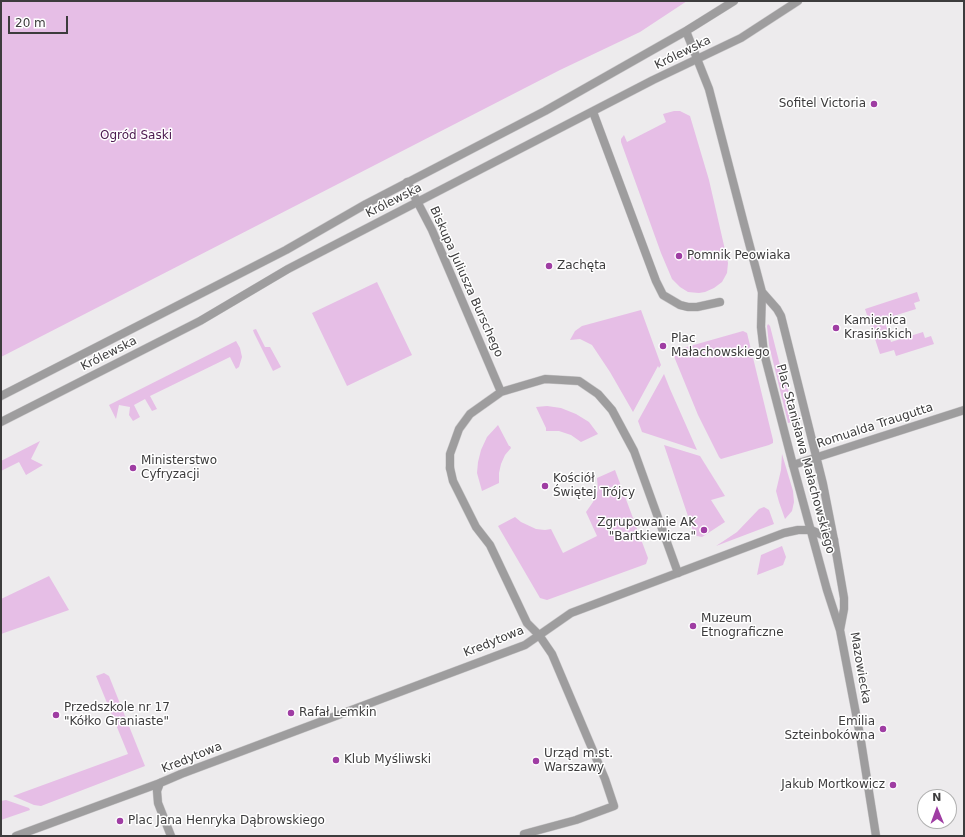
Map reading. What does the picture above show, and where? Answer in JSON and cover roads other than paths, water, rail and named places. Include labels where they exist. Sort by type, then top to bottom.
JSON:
[{"type":"street","name":"Królewska","points":[[1,396],[286,250],[407,182],[545,112],[686,31],[734,1]]},
{"type":"street","name":"Królewska","points":[[1,422],[200,321],[288,269],[593,112],[741,38],[798,1]]},
{"type":"street","points":[[686,31],[697,59]]},
{"type":"street","name":"Plac Stanisława Małachowskiego","points":[[697,59],[713,103],[762,292],[762,340],[793,466],[827,590],[840,630]]},
{"type":"street","points":[[593,112],[656,281],[663,294],[680,305],[688,307],[697,307],[720,302]]},
{"type":"street","name":"Biskupa Juliusza Burschego","points":[[407,182],[432,230],[501,392]]},
{"type":"street","name":"Plac Stanisława Małachowskiego","points":[[762,292],[777,309],[780,316],[816,458]]},
{"type":"street","points":[[524,834],[576,820],[614,806],[605,779],[552,654],[528,623],[490,545],[476,527],[453,481],[450,468],[450,454],[459,429],[470,414],[501,392],[545,379],[579,381],[598,394],[612,410],[634,451],[678,573]]},
{"type":"street","name":"Romualda Traugutta","points":[[793,466],[964,410]]},
{"type":"street","name":"Mazowiecka","points":[[816,458],[834,540],[844,598],[844,609],[840,630],[860,734],[876,836]]},
{"type":"street","name":"Kredytowa","points":[[160,784],[181,774],[525,645],[571,613],[784,533],[798,530],[811,530],[834,540]]},
{"type":"street","points":[[16,836],[160,784]]},
{"type":"street","points":[[160,784],[157,791],[158,803],[171,836]]},
{"type":"place","name":"Sofitel Victoria","points":[[874,104]]},
{"type":"place","name":"Pomnik Peowiaka","points":[[679,256]]},
{"type":"place","name":"Zachęta","points":[[549,266]]},
{"type":"place","name":"Kamienica Krasińskich","points":[[836,328]]},
{"type":"place","name":"Plac Małachowskiego","points":[[663,346]]},
{"type":"place","name":"Ministerstwo Cyfryzacji","points":[[133,468]]},
{"type":"place","name":"Kościół Świętej Trójcy","points":[[545,486]]},
{"type":"place","name":"Zgrupowanie AK \"Bartkiewicza\"","points":[[704,530]]},
{"type":"place","name":"Muzeum Etnograficzne","points":[[693,626]]},
{"type":"place","name":"Rafał Lemkin","points":[[291,713]]},
{"type":"place","name":"Przedszkole nr 17 \"Kółko Graniaste\"","points":[[56,715]]},
{"type":"place","name":"Emilia Szteinbokówna","points":[[883,729]]},
{"type":"place","name":"Klub Myśliwski","points":[[336,760]]},
{"type":"place","name":"Urząd m.st. Warszawy","points":[[536,761]]},
{"type":"place","name":"Jakub Mortkowicz","points":[[893,785]]},
{"type":"place","name":"Plac Jana Henryka Dąbrowskiego","points":[[120,821]]},
{"type":"park label","name":"Ogród Saski","points":[[136,136]]}]
